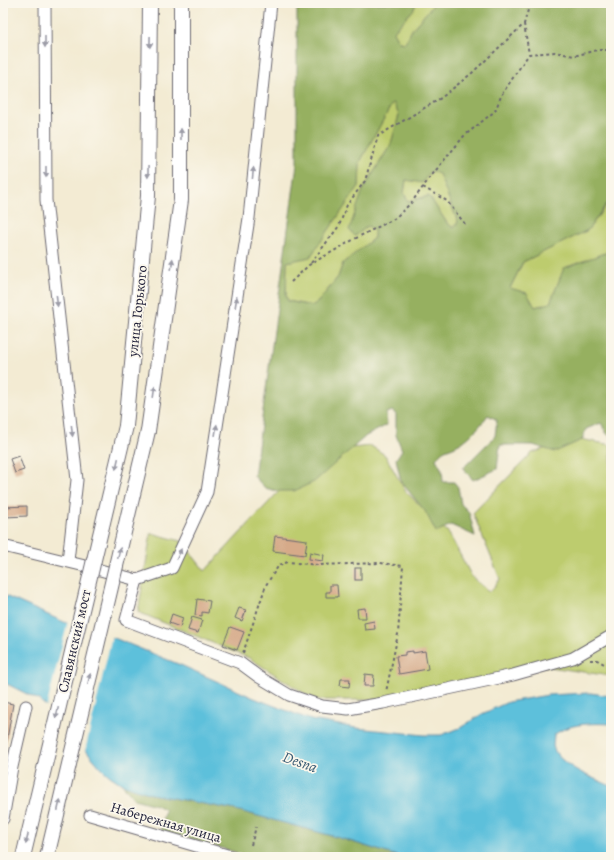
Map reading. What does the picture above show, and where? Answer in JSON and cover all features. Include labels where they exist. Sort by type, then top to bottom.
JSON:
[{"type":"main road","name":"улица Горького","points":[[126,426],[148,196],[150,3]]},
{"type":"main road","name":"Славянский мост","points":[[47,857],[148,431],[182,200],[181,3]]},
{"type":"main road","name":"Славянский мост","points":[[23,857],[126,426]]},
{"type":"street","points":[[45,3],[46,200],[77,480],[68,561]]},
{"type":"street","points":[[3,546],[68,561],[137,580],[172,568],[207,492],[249,218],[271,3]]},
{"type":"street","points":[[137,580],[126,620],[240,663],[259,677],[289,695],[322,706],[348,709],[513,675],[573,658],[611,636]]},
{"type":"street","points":[[3,819],[12,766],[26,706]]},
{"type":"street","name":"Набережная улица","points":[[90,815],[234,857]]},
{"type":"path","points":[[309,265],[360,236],[394,219],[411,203],[464,136],[495,111],[502,94],[529,54],[524,24],[530,3]]},
{"type":"path","points":[[290,282],[309,265],[339,226],[347,206],[365,182],[378,136],[441,98],[472,74],[524,24]]},
{"type":"path","points":[[529,54],[554,52],[574,56],[597,50],[611,50]]},
{"type":"path","points":[[424,187],[447,201],[465,224]]},
{"type":"path","points":[[240,663],[266,585],[279,566],[288,562],[318,565],[380,563],[403,566],[398,634],[391,672],[383,703]]},
{"type":"path","points":[[573,658],[597,660],[611,668]]},
{"type":"path","points":[[251,845],[256,827]]},
{"type":"green space","points":[[297,3],[416,3],[414,9],[393,32],[399,42],[405,43],[413,28],[435,3],[611,3],[611,202],[607,203],[588,230],[523,262],[510,288],[527,293],[535,307],[550,303],[564,268],[608,252],[611,245],[611,437],[607,434],[601,423],[586,429],[582,440],[555,452],[533,445],[500,445],[497,469],[473,480],[463,468],[495,436],[497,420],[488,415],[467,438],[459,444],[444,451],[436,459],[442,470],[443,482],[454,482],[458,487],[461,504],[469,512],[475,536],[451,525],[436,532],[425,511],[401,482],[396,459],[402,450],[396,435],[396,414],[392,411],[386,413],[387,425],[366,436],[314,482],[294,491],[277,491],[265,488],[254,476],[297,164]],"holes":[[[393,102],[399,115],[391,144],[363,190],[349,230],[355,236],[368,226],[374,230],[374,238],[343,263],[338,277],[318,302],[311,306],[288,301],[286,296],[287,262],[310,257],[359,186],[360,162]],[[431,171],[439,174],[458,222],[454,228],[447,223],[429,196],[408,201],[404,193],[406,180],[422,183]]]},
{"type":"green space","points":[[416,3],[435,3],[413,28],[405,43],[399,42],[393,32],[414,9]]},
{"type":"green space","points":[[393,102],[399,115],[391,144],[363,190],[355,236],[368,226],[375,230],[374,238],[343,263],[338,277],[318,302],[312,306],[288,301],[286,296],[287,261],[310,257],[359,186],[360,162]]},
{"type":"green space","points":[[432,171],[439,173],[458,222],[453,228],[447,223],[429,196],[408,201],[404,193],[406,180]]},
{"type":"green space","points":[[611,202],[611,245],[608,252],[565,268],[550,303],[535,307],[510,288],[523,262],[588,230],[608,203]]},
{"type":"green space","points":[[575,438],[611,445],[611,676],[536,665],[391,700],[315,700],[249,658],[138,612],[151,533],[181,541],[205,571],[282,488],[351,448],[371,446],[385,455],[406,492],[448,532],[472,577],[490,592],[500,579],[473,513],[532,453]]},
{"type":"green space","points":[[122,784],[151,794],[236,810],[340,838],[400,857],[251,857],[162,830],[161,824],[165,810],[156,805],[134,799]]},
{"type":"water","name":"Desna","points":[[3,595],[64,622],[114,638],[183,666],[254,698],[311,720],[356,728],[424,735],[441,735],[460,728],[482,714],[508,702],[548,695],[590,693],[611,696],[611,724],[589,724],[567,728],[554,735],[553,745],[555,752],[568,764],[586,775],[611,786],[611,857],[400,857],[340,838],[236,810],[151,794],[122,784],[102,769],[55,714],[39,700],[3,682]]},
{"type":"pier","points":[[68,621],[112,636],[85,751],[54,715],[46,709]]},
{"type":"building","points":[[19,456],[24,470],[15,473],[10,459]]},
{"type":"building","points":[[27,506],[27,516],[5,517],[4,507]]},
{"type":"building","points":[[275,536],[307,540],[305,555],[273,551]]},
{"type":"building","points":[[310,552],[324,555],[323,561],[309,559]]},
{"type":"building","points":[[355,568],[361,568],[361,580],[355,580]]},
{"type":"building","points":[[330,585],[337,585],[338,597],[326,597],[326,592],[330,592]]},
{"type":"building","points":[[197,599],[210,601],[208,613],[202,612],[202,616],[195,615]]},
{"type":"building","points":[[239,608],[246,610],[242,621],[235,618]]},
{"type":"building","points":[[365,608],[366,618],[358,618],[357,609]]},
{"type":"building","points":[[172,614],[183,618],[180,627],[169,623]]},
{"type":"building","points":[[192,617],[202,620],[198,633],[188,630]]},
{"type":"building","points":[[374,621],[375,629],[365,630],[364,623]]},
{"type":"building","points":[[230,627],[244,632],[237,650],[223,645]]},
{"type":"building","points":[[413,651],[413,653],[425,651],[428,669],[399,674],[396,656],[405,655],[405,652]]},
{"type":"building","points":[[365,674],[374,675],[373,686],[364,686]]},
{"type":"building","points":[[341,679],[350,679],[349,687],[340,686]]},
{"type":"building","points":[[3,702],[13,704],[4,757],[3,757]]}]
